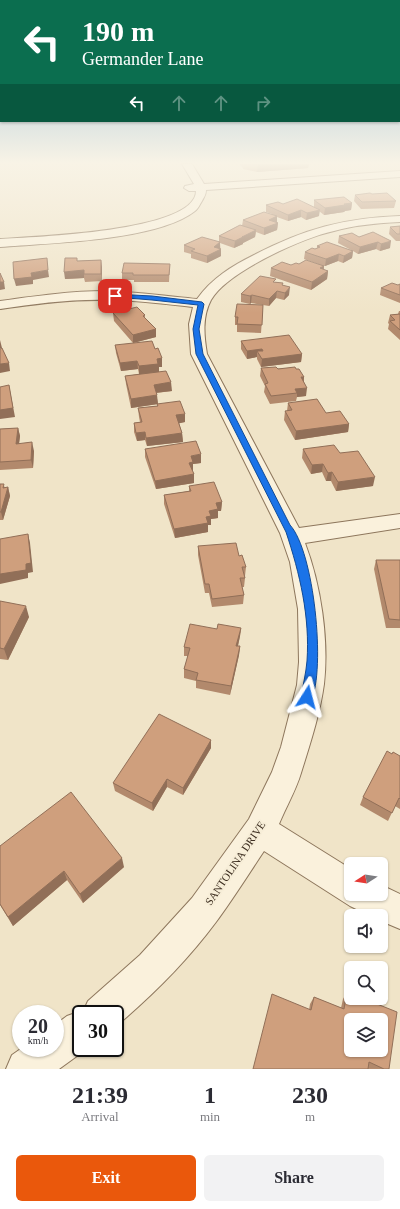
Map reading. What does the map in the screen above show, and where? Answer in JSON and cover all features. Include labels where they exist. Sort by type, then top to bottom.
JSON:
[{"type":"street","points":[[0,243],[128,232],[164,222],[182,214]]},
{"type":"street","name":"SANTOLINA DRIVE","points":[[112,1005],[153,968],[204,910],[260,830],[286,774],[289,761],[295,747],[310,685],[312,662],[310,609],[301,562],[294,546],[293,537],[199,354],[196,329],[202,304],[212,289],[232,272],[296,239],[338,226],[400,219]]},
{"type":"street","points":[[0,305],[39,299],[92,296],[145,297],[202,304]]},
{"type":"street","points":[[293,537],[400,521]]},
{"type":"street","points":[[260,830],[344,884]]},
{"type":"street","points":[[377,901],[400,912]]},
{"type":"street","points":[[26,1069],[72,1036]]},
{"type":"building","points":[[259,214],[270,214],[277,216],[269,220],[278,223],[264,228],[243,220]]},
{"type":"building","points":[[240,225],[256,230],[235,241],[219,236]]},
{"type":"building","points":[[400,226],[400,234],[397,234],[390,227]]},
{"type":"building","points":[[373,232],[391,241],[381,244],[378,242],[360,247],[339,236],[352,233],[359,237]]},
{"type":"building","points":[[202,237],[220,242],[214,247],[221,249],[207,256],[191,251],[195,249],[184,245]]},
{"type":"building","points":[[327,242],[353,251],[344,256],[339,254],[326,259],[305,252],[312,248],[315,249],[320,247],[317,246]]},
{"type":"building","points":[[47,258],[48,270],[31,273],[32,277],[14,279],[13,262]]},
{"type":"building","points":[[65,258],[77,258],[77,261],[101,260],[101,274],[84,274],[84,270],[64,272]]},
{"type":"building","points":[[306,260],[324,266],[320,268],[328,271],[312,282],[271,268],[282,262],[291,265],[296,263],[299,264]]},
{"type":"building","points":[[124,263],[170,264],[169,275],[133,275],[133,273],[122,273]]},
{"type":"building","points":[[0,273],[4,282],[0,282]]},
{"type":"building","points":[[260,276],[276,279],[273,282],[283,283],[282,285],[290,287],[285,293],[277,291],[269,299],[241,294]]},
{"type":"building","points":[[392,283],[398,285],[400,284],[400,295],[381,288]]},
{"type":"building","points":[[237,304],[263,305],[262,325],[237,324],[238,317],[235,317]]},
{"type":"building","points":[[137,307],[145,315],[143,316],[156,329],[133,335],[113,313]]},
{"type":"building","points":[[400,314],[400,330],[390,321],[395,320],[390,315]]},
{"type":"building","points":[[289,335],[302,354],[262,359],[257,351],[263,351],[262,349],[247,351],[241,341]]},
{"type":"building","points":[[152,341],[155,349],[158,348],[162,358],[157,359],[158,364],[139,366],[137,361],[120,363],[115,345]]},
{"type":"building","points":[[2,348],[9,363],[0,364],[0,349]]},
{"type":"building","points":[[276,367],[278,369],[295,367],[296,369],[299,369],[304,377],[301,377],[307,388],[295,389],[297,393],[271,396],[265,384],[268,383],[261,368]]},
{"type":"building","points":[[166,371],[171,382],[154,385],[157,395],[131,399],[125,376]]},
{"type":"building","points":[[9,385],[13,408],[0,410],[0,387]]},
{"type":"building","points":[[317,399],[326,413],[340,411],[349,424],[296,431],[285,411],[292,410],[288,403]]},
{"type":"building","points":[[180,401],[185,414],[176,415],[182,433],[146,438],[145,432],[136,433],[134,423],[142,422],[138,408],[158,406],[157,404]]},
{"type":"building","points":[[18,428],[16,444],[32,442],[31,460],[0,462],[0,429]]},
{"type":"building","points":[[196,441],[201,454],[191,456],[193,462],[189,463],[194,474],[155,481],[145,449]]},
{"type":"building","points":[[334,445],[340,453],[358,451],[375,477],[338,482],[332,472],[328,473],[323,464],[312,465],[303,449]]},
{"type":"building","points":[[214,482],[222,502],[216,503],[218,509],[209,511],[211,516],[206,517],[208,523],[174,529],[164,495],[191,491],[189,486]]},
{"type":"building","points":[[0,484],[4,484],[3,488],[8,487],[1,512],[0,512]]},
{"type":"building","points":[[28,534],[31,563],[26,564],[26,570],[0,574],[0,539]]},
{"type":"building","points":[[236,543],[239,556],[242,555],[246,567],[242,567],[245,578],[240,578],[244,595],[212,599],[209,584],[205,584],[198,546]]},
{"type":"building","points":[[376,560],[400,560],[400,620],[389,619]]},
{"type":"building","points":[[0,601],[26,606],[4,649],[0,648]]},
{"type":"building","points":[[190,624],[217,629],[218,624],[241,628],[236,646],[240,646],[231,686],[196,680],[198,673],[184,669],[190,648],[184,647]]},
{"type":"building","points":[[159,714],[211,740],[183,788],[167,779],[152,803],[113,783]]},
{"type":"building","points":[[387,751],[392,754],[393,752],[400,756],[400,799],[399,798],[392,813],[363,797]]},
{"type":"building","points":[[71,792],[122,858],[80,894],[64,871],[8,917],[0,904],[0,846]]},
{"type":"building","points":[[272,994],[311,1010],[314,997],[344,1009],[345,1005],[380,1005],[397,1012],[389,1069],[384,1069],[369,1062],[368,1069],[253,1069]]},
{"type":"route","points":[[115,296],[152,298],[202,304],[196,329],[199,354],[286,527],[293,537],[294,546],[301,562],[310,609],[312,629],[312,662],[310,685],[307,697]]}]
